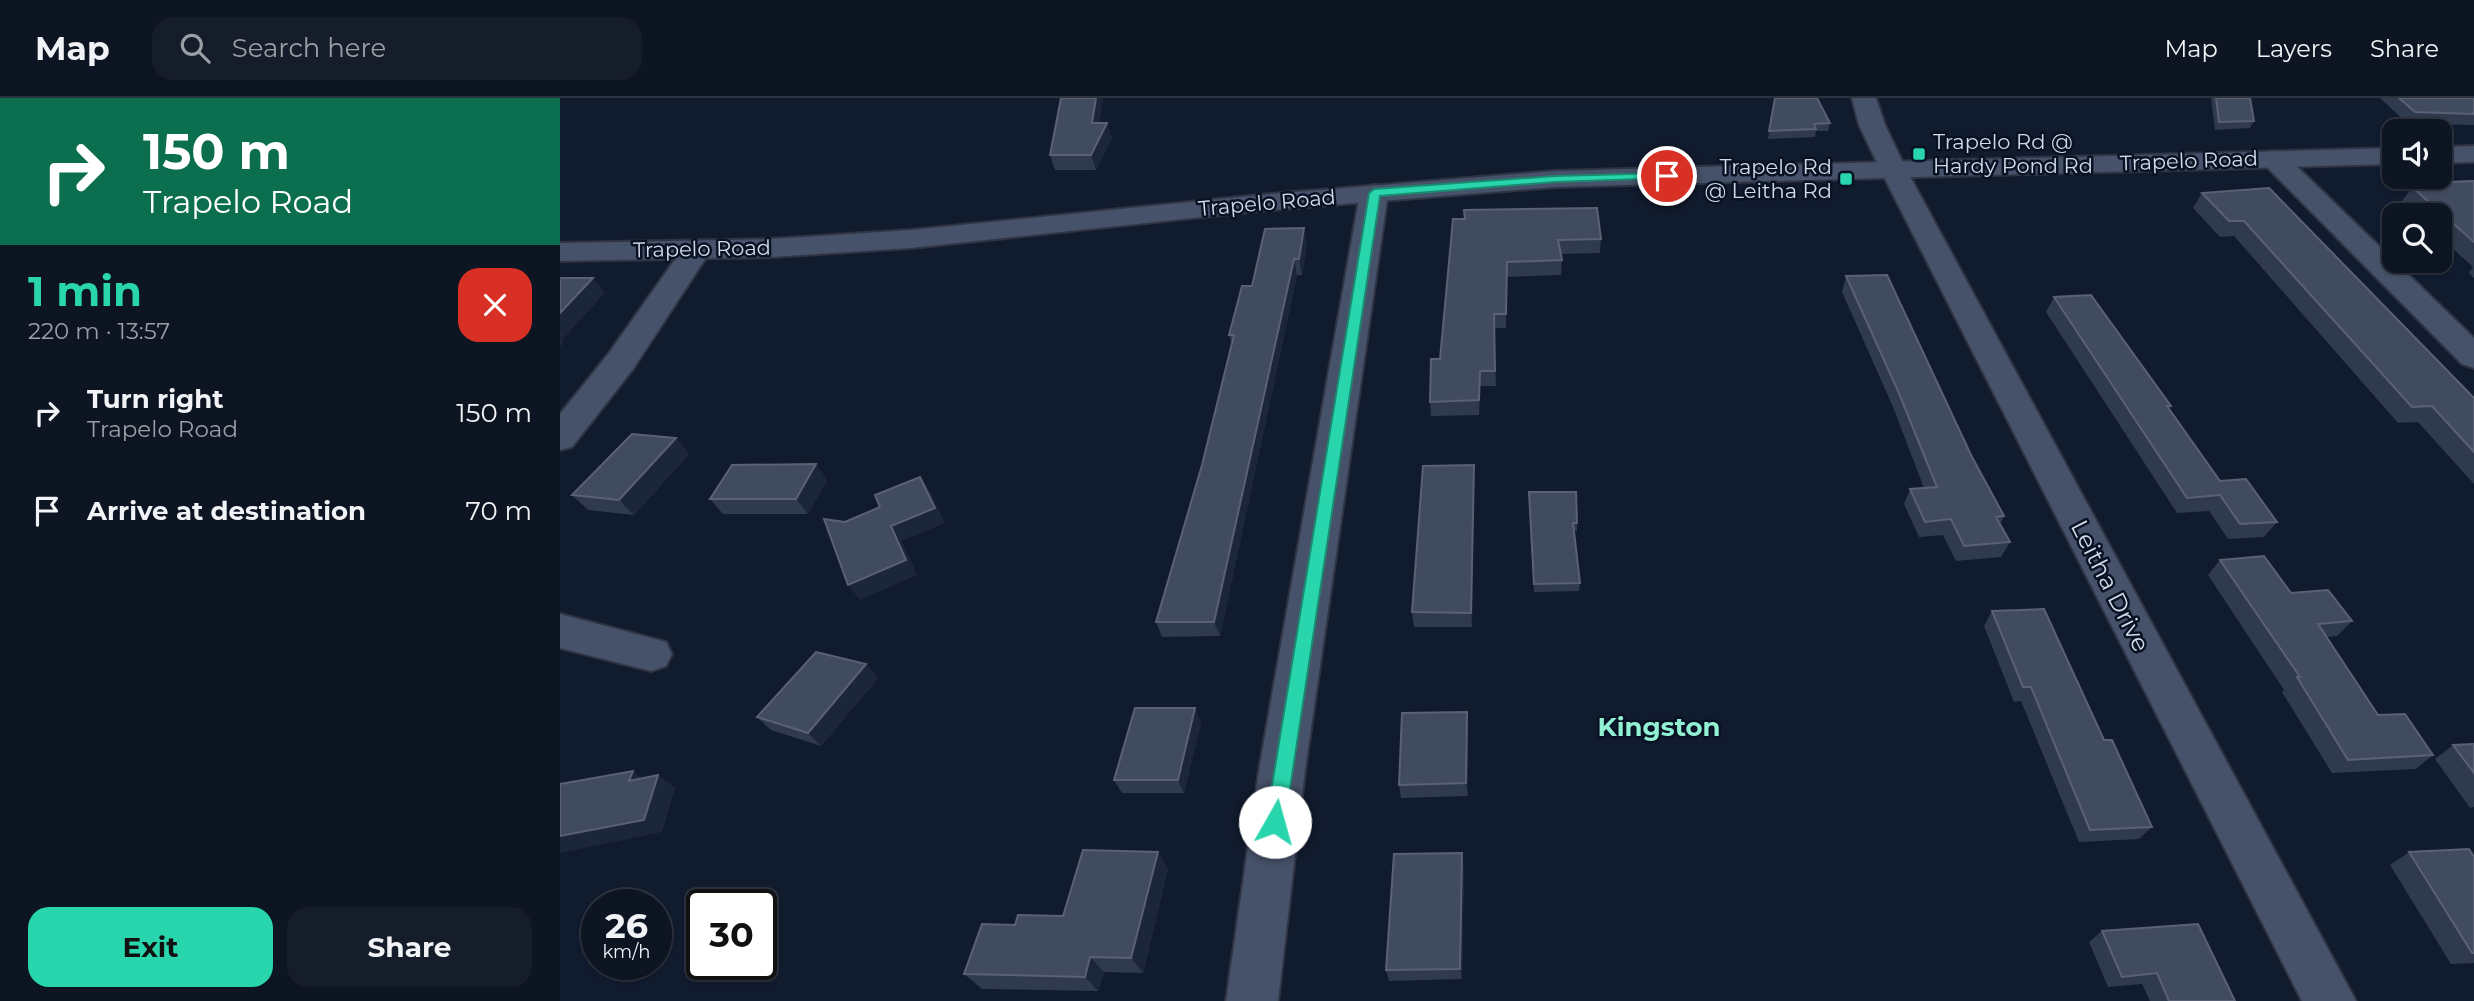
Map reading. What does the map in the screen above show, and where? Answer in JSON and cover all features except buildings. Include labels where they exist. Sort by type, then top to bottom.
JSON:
[{"type":"street","name":"Leitha Drive","points":[[1864,98],[1871,125],[1893,169],[2329,1001]]},
{"type":"street","points":[[2452,155],[2474,154]]},
{"type":"street","name":"Trapelo Road","points":[[560,252],[771,248],[911,239],[1374,193],[1555,179],[2382,156]]},
{"type":"street","points":[[2274,159],[2474,357]]},
{"type":"street","points":[[1252,1001],[1282,770],[1374,193]]},
{"type":"street","points":[[560,438],[621,361],[696,250]]},
{"type":"street","points":[[560,631],[651,654]]},
{"type":"place","name":"Trapelo Rd @ Hardy Pond Rd","points":[[1919,154]]},
{"type":"place","name":"Trapelo Rd @ Leitha Rd","points":[[1846,179]]},
{"type":"district","name":"Kingston","points":[[1659,727]]},
{"type":"route","points":[[1275,822],[1374,193],[1555,179],[1667,176]]}]
